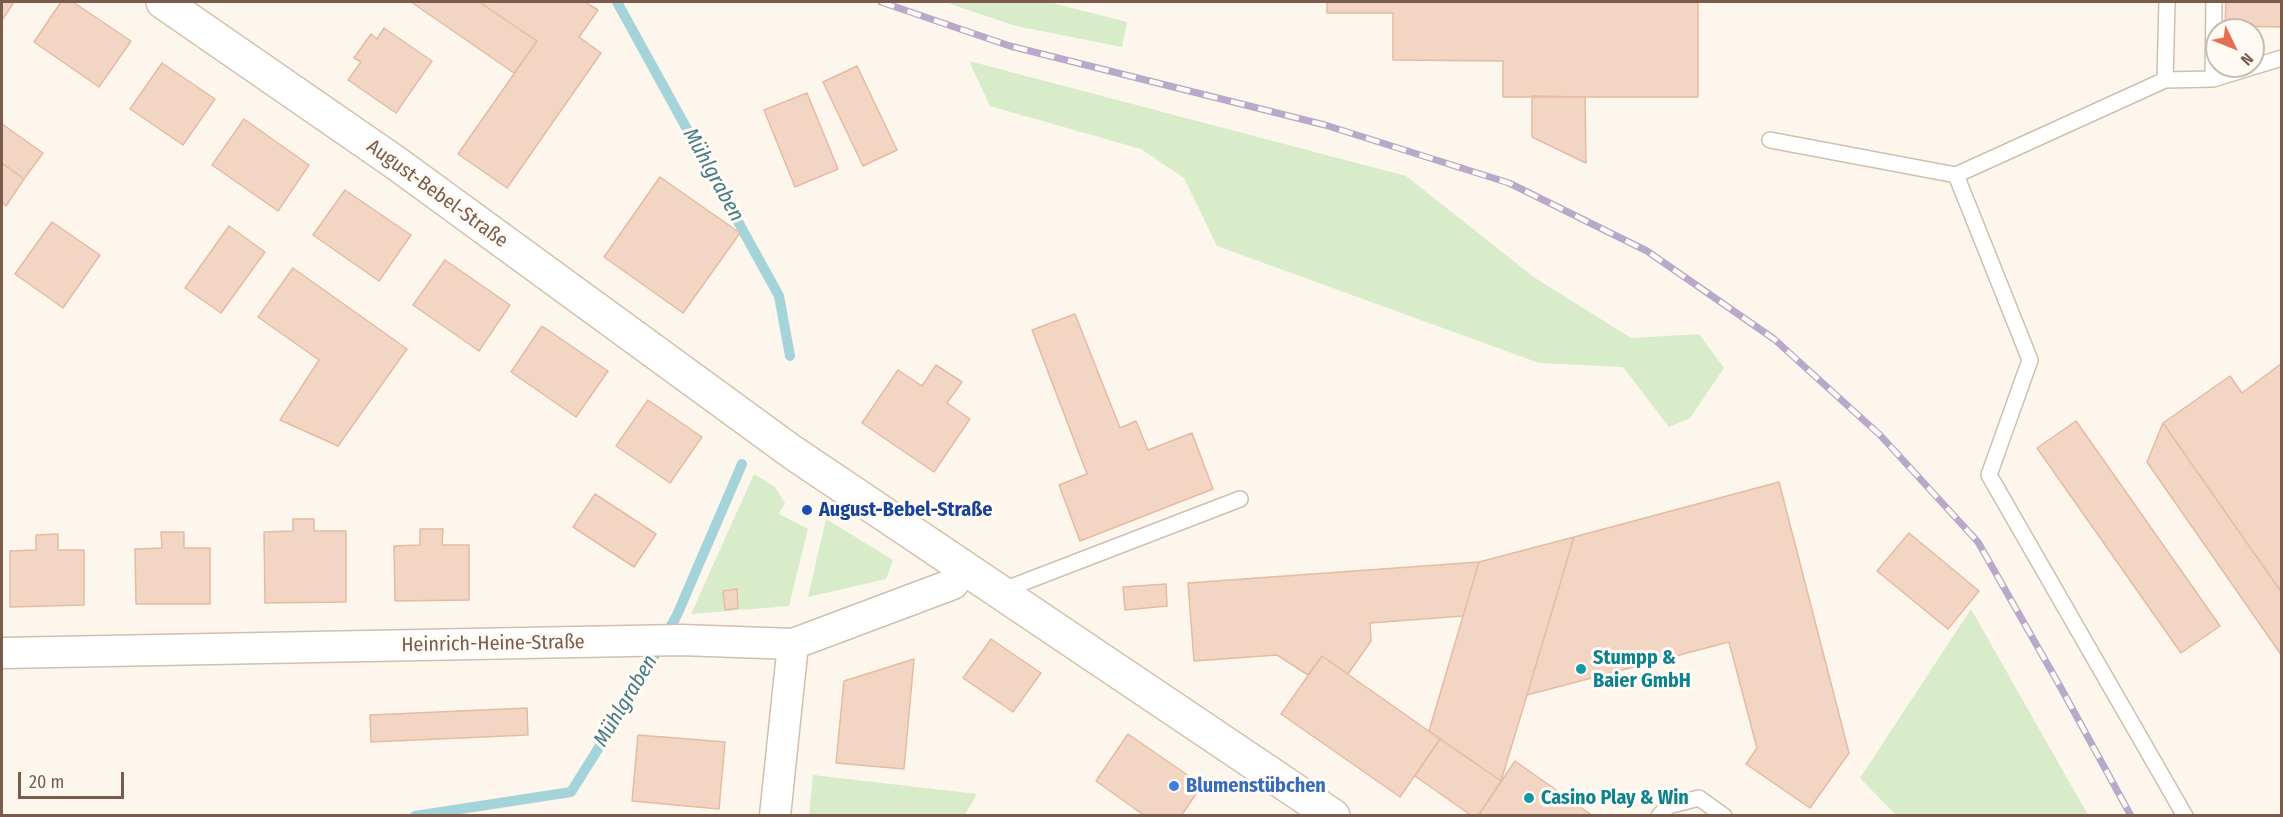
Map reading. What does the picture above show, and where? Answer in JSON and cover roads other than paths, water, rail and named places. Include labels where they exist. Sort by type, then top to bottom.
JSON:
[{"type":"street","name":"August-Bebel-Straße","points":[[163,2],[396,163],[739,415],[1333,816]]},
{"type":"street","name":"Heinrich-Heine-Straße","points":[[2,652],[681,640],[793,644],[953,584],[965,567]]},
{"type":"street","points":[[775,816],[793,644]]},
{"type":"lane","points":[[2165,80],[2167,2]]},
{"type":"lane","points":[[2213,79],[2214,2]]},
{"type":"lane","points":[[1770,140],[1956,175],[2165,80],[2213,79],[2282,58]]},
{"type":"lane","points":[[1956,175],[2030,360],[1989,475],[2185,816]]},
{"type":"lane","points":[[1001,591],[1240,499]]},
{"type":"lane","points":[[1659,816],[1668,806],[1699,798],[1724,816]]},
{"type":"waterway","name":"Mühlgraben","points":[[617,2],[779,296],[790,356]]},
{"type":"waterway","name":"Mühlgraben","points":[[415,816],[571,792],[640,682],[677,615],[742,464]]},
{"type":"railway","points":[[881,2],[1010,46],[1325,125],[1509,183],[1647,251],[1774,339],[1880,435],[1978,542],[2131,816]]},
{"type":"place","name":"August-Bebel-Straße","points":[[807,510]]},
{"type":"place","name":"Stumpp & Baier GmbH","points":[[1581,669]]},
{"type":"place","name":"Blumenstübchen","points":[[1174,786]]},
{"type":"place","name":"Casino Play & Win","points":[[1529,798]]}]
